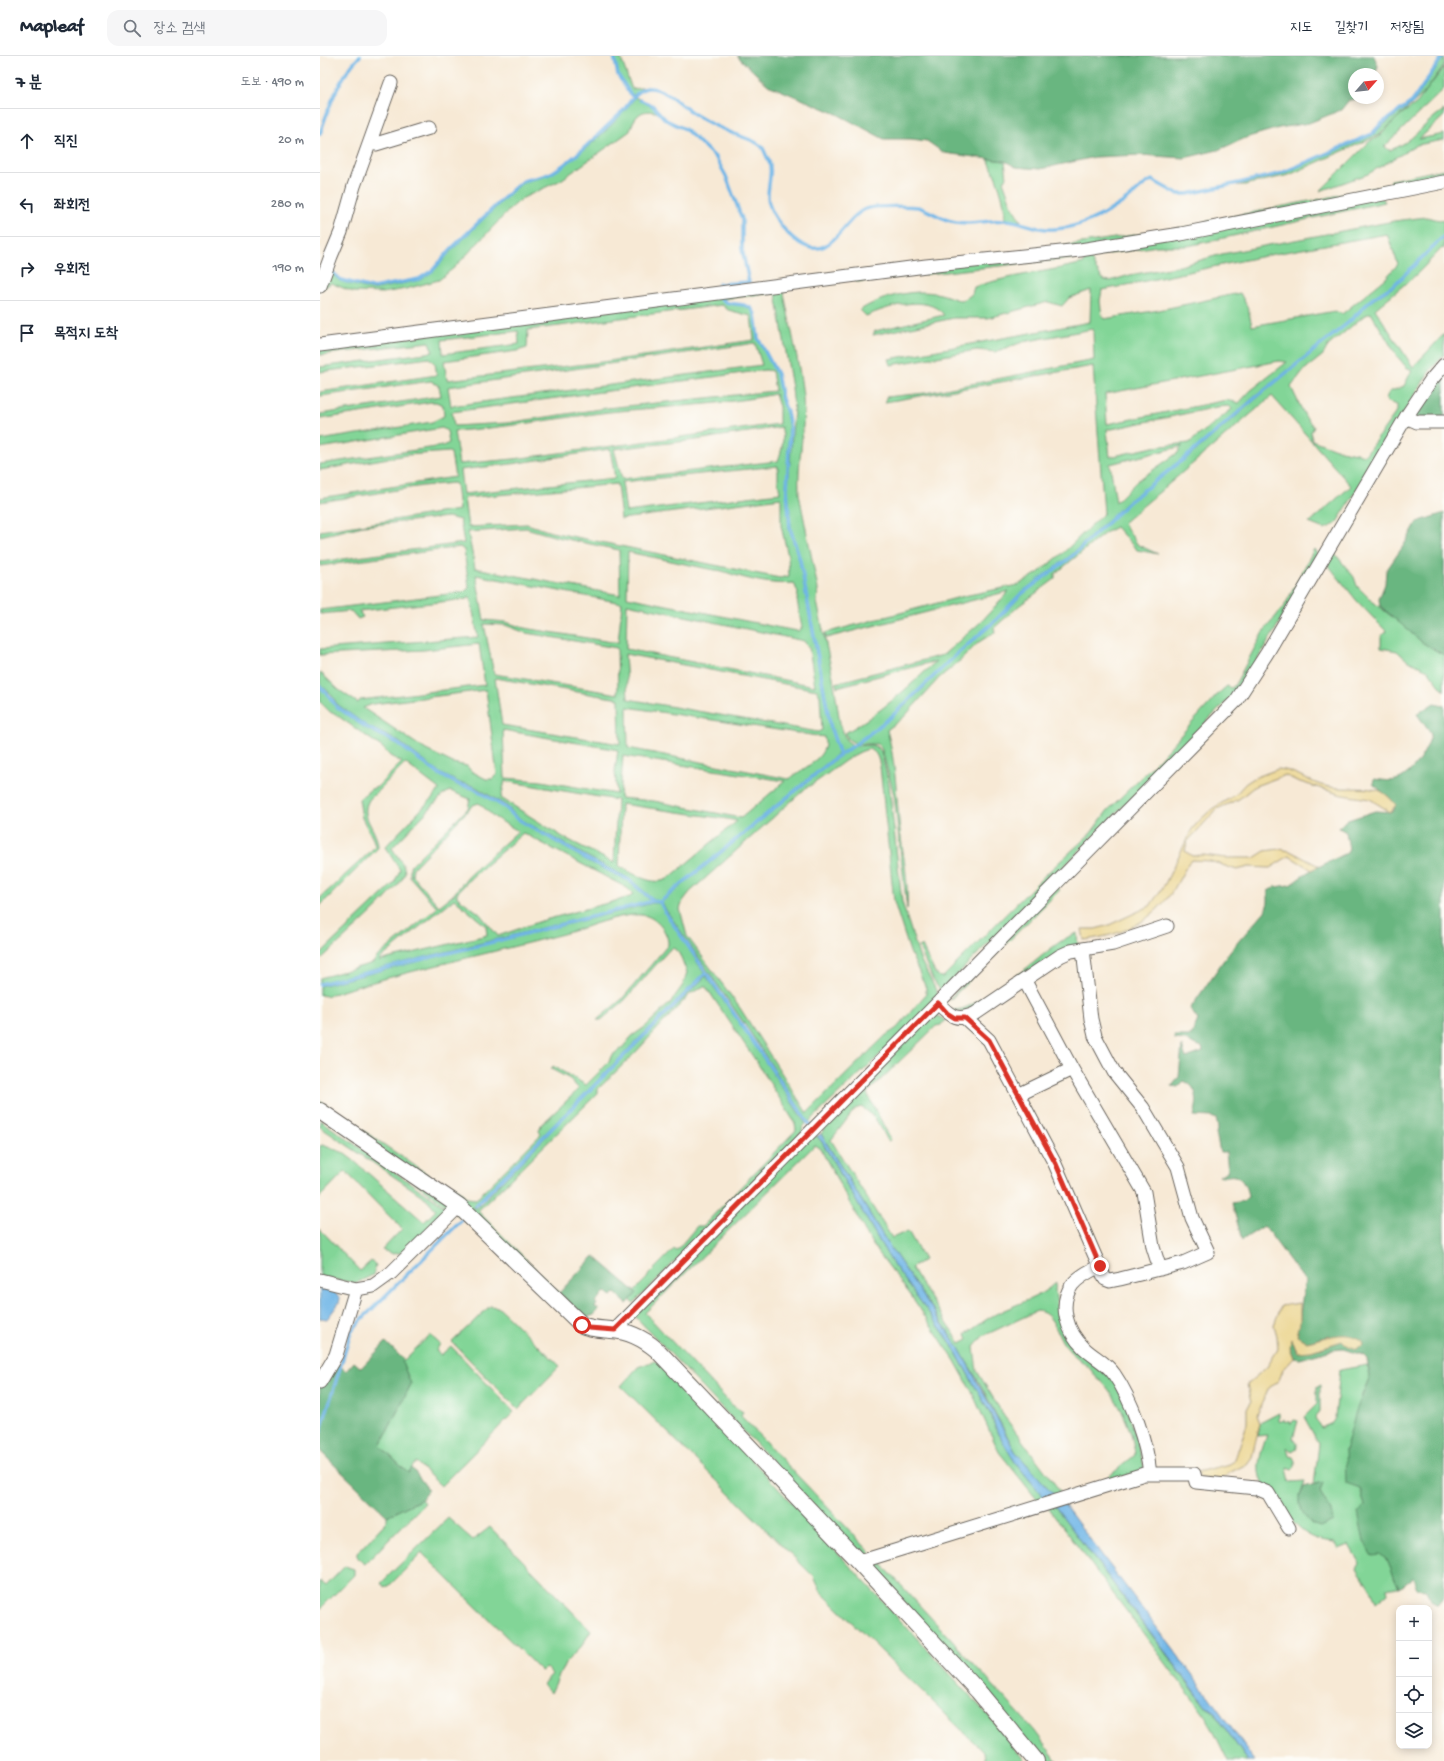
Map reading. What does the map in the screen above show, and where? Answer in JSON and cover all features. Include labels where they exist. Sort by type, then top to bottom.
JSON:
[{"type":"street","points":[[320,286],[342,232],[354,186],[391,82]]},
{"type":"street","points":[[370,142],[376,144],[429,128]]},
{"type":"street","points":[[320,344],[926,266],[1080,250],[1181,234],[1444,182]]},
{"type":"street","points":[[615,1330],[1236,701],[1267,653],[1406,418],[1431,380],[1444,365]]},
{"type":"street","points":[[1406,418],[1417,422],[1444,422]]},
{"type":"street","points":[[938,1003],[947,1013],[955,1018],[965,1018],[976,1013],[1060,956],[1072,951],[1113,944],[1167,926]]},
{"type":"street","points":[[965,1018],[989,1040],[1056,1164],[1105,1279],[1110,1281],[1183,1263],[1208,1252],[1192,1218],[1178,1167],[1143,1108],[1114,1072],[1095,1036],[1091,1019],[1083,949]]},
{"type":"street","points":[[1025,981],[1072,1068],[1144,1192],[1153,1247],[1160,1269]]},
{"type":"street","points":[[1018,1095],[1072,1068]]},
{"type":"street","points":[[320,1111],[459,1206],[582,1325],[589,1328],[615,1330],[639,1336],[657,1350],[859,1562],[978,1691],[1036,1761]]},
{"type":"street","points":[[320,1280],[356,1289],[373,1286],[391,1273],[459,1206]]},
{"type":"street","points":[[1100,1266],[1081,1276],[1073,1284],[1066,1296],[1064,1310],[1072,1334],[1083,1347],[1114,1372],[1148,1455],[1150,1474]]},
{"type":"street","points":[[320,1382],[336,1355],[356,1289]]},
{"type":"street","points":[[859,1562],[1056,1500],[1150,1474],[1194,1474],[1196,1482],[1256,1488],[1268,1493],[1289,1528]]},
{"type":"green space","points":[[614,56],[620,56],[632,89],[649,87],[634,95],[631,94],[618,75]]},
{"type":"green space","points":[[737,56],[1374,56],[1378,66],[1377,68],[1348,68],[1348,101],[1341,110],[1309,123],[1279,128],[1248,137],[1218,150],[1184,158],[1141,155],[1095,157],[1040,169],[1016,167],[1005,161],[944,153],[927,141],[911,139],[884,139],[837,114],[768,85]]},
{"type":"green space","points":[[1444,57],[1444,65],[1425,92],[1379,135],[1289,175],[1245,185],[1237,185],[1280,175],[1373,135],[1382,126],[1413,103]]},
{"type":"green space","points":[[1444,67],[1444,89],[1384,147],[1390,150],[1398,147],[1444,110],[1444,116],[1419,139],[1444,134],[1444,140],[1417,145],[1368,174],[1320,191],[1370,141],[1380,136],[1398,117],[1417,103]]},
{"type":"green space","points":[[635,97],[651,106],[659,113],[648,111],[640,114],[634,120],[630,131],[561,180],[523,198],[511,208],[455,267],[439,280],[406,289],[383,293],[353,292],[331,283],[321,290],[327,269],[340,281],[372,290],[420,280],[434,271],[452,250],[514,190],[525,182],[550,175],[573,159],[620,116]]},
{"type":"green space","points":[[988,159],[1005,161],[1007,178],[1003,181],[1012,206],[1021,221],[1005,219],[1002,196]]},
{"type":"green space","points":[[1444,169],[1444,177],[1314,205],[1316,200],[1390,184],[1391,180]]},
{"type":"green space","points":[[1382,197],[1385,202],[1188,246],[1157,246],[1091,257],[1094,266],[1103,280],[1110,281],[1130,275],[1180,266],[1222,254],[1394,221],[1426,217],[1444,221],[1444,235],[1394,284],[1372,298],[1349,321],[1253,398],[1190,454],[1129,500],[1070,556],[1019,594],[996,620],[956,654],[891,717],[856,744],[848,739],[845,733],[870,718],[893,700],[936,661],[837,687],[836,683],[943,655],[982,621],[1009,591],[826,638],[825,633],[964,596],[1018,585],[1038,573],[1063,553],[1104,513],[1093,366],[885,402],[886,397],[925,393],[1094,360],[1093,329],[1023,342],[995,352],[977,350],[891,365],[889,359],[1090,322],[1091,290],[1069,298],[1062,306],[1048,302],[988,318],[954,318],[873,335],[875,331],[944,315],[937,308],[917,303],[895,306],[866,316],[860,310],[896,295],[919,292],[944,295],[962,300],[972,294],[974,287],[1001,279],[1084,263],[1084,258],[857,282],[854,278]],"holes":[[[1387,234],[1398,264],[1385,279],[1342,314],[1335,311],[1252,326],[1248,308],[1240,293],[1159,310],[1104,319],[1102,316],[1100,301],[1102,290],[1274,254]],[[1279,361],[1287,362],[1250,391],[1239,403],[1227,400],[1107,424],[1105,394]],[[1229,406],[1232,409],[1189,443],[1153,447],[1110,457],[1107,430],[1217,407]],[[1183,446],[1179,449],[1179,452],[1137,481],[1116,502],[1110,464]]]},
{"type":"green space","points":[[1314,200],[1312,205],[1205,225],[1204,222]]},
{"type":"green space","points":[[1444,237],[1444,249],[1442,248],[1417,274],[1375,309],[1413,367],[1444,334],[1444,355],[1429,372],[1336,524],[1324,529],[1309,523],[1351,486],[1272,396],[1123,523],[1138,545],[1158,554],[1137,550],[1116,527],[1105,533],[1055,574],[1055,579],[1020,605],[994,628],[995,632],[979,642],[962,659],[939,678],[904,717],[887,730],[894,767],[906,879],[907,909],[894,795],[882,750],[878,744],[858,744],[904,707],[957,655],[997,621],[1021,596],[1071,557],[1130,501],[1191,455],[1350,322],[1373,300],[1395,286]],"holes":[[[1371,313],[1397,356],[1406,367],[1412,370],[1404,386],[1389,392],[1386,398],[1388,402],[1397,405],[1397,411],[1365,455],[1336,449],[1312,440],[1311,432],[1314,427],[1306,418],[1291,387],[1303,371],[1323,355],[1328,346],[1365,315]]]},
{"type":"green space","points":[[783,287],[799,368],[804,408],[799,469],[799,494],[818,589],[817,602],[833,677],[840,723],[846,740],[853,745],[840,753],[832,729],[800,560],[791,528],[788,489],[794,409],[792,388],[776,293],[720,299],[728,304],[744,306],[750,309],[754,314],[757,338],[777,374],[781,399],[786,412],[789,428],[786,489],[789,529],[799,560],[830,729],[839,753],[660,901],[654,900],[630,879],[517,817],[507,806],[474,786],[460,783],[440,773],[398,741],[367,726],[337,704],[331,694],[320,684],[320,672],[339,690],[358,703],[360,700],[485,685],[479,644],[424,650],[320,655],[320,649],[478,637],[470,597],[467,599],[359,611],[363,617],[358,619],[351,611],[320,614],[320,610],[464,592],[469,588],[464,550],[460,547],[320,566],[320,562],[464,543],[460,520],[448,517],[363,526],[320,536],[320,531],[459,510],[456,484],[453,483],[422,486],[320,502],[320,498],[455,477],[451,453],[449,452],[406,455],[320,470],[320,464],[443,446],[449,443],[447,431],[442,428],[320,448],[320,440],[432,422],[444,416],[443,405],[436,402],[431,402],[320,419],[320,414],[441,396],[439,386],[431,381],[320,396],[320,392],[437,375],[435,364],[429,358],[320,372],[320,367],[433,352],[429,342],[320,355],[320,349]],"holes":[[[722,305],[728,310],[751,316],[754,340],[595,363],[447,380],[444,361],[517,351],[527,348],[528,330]],[[518,331],[519,344],[443,354],[442,340]],[[755,343],[762,365],[451,406],[448,387]],[[765,370],[772,371],[775,391],[607,408],[507,423],[454,426],[452,412]],[[775,394],[779,407],[779,424],[514,459],[459,464],[454,431],[473,430],[609,412],[713,403]],[[781,427],[783,435],[781,453],[778,461],[622,479],[614,449],[696,440]],[[610,449],[615,478],[463,494],[460,470]],[[778,466],[780,493],[626,512],[622,482]],[[617,484],[621,519],[781,498],[781,526],[788,556],[789,576],[780,578],[551,532],[527,524],[468,527],[464,498]],[[526,528],[557,537],[619,550],[620,595],[475,568],[468,532]],[[628,552],[720,571],[758,581],[794,583],[798,593],[797,600],[802,628],[798,631],[627,597]],[[476,575],[622,603],[618,643],[524,628],[506,622],[484,620]],[[627,604],[804,641],[809,648],[815,686],[626,649]],[[484,624],[505,625],[526,633],[617,648],[618,694],[494,674]],[[625,654],[817,690],[820,696],[822,730],[818,732],[628,699]],[[495,678],[619,699],[620,744],[502,725]],[[486,690],[497,775],[492,779],[486,779],[471,771],[467,766],[453,763],[426,750],[363,708],[373,704]],[[627,707],[824,737],[825,744],[823,750],[808,766],[789,779],[628,748]],[[503,730],[618,750],[615,771],[617,794],[541,781],[505,778]],[[623,756],[785,781],[741,818],[654,801],[620,798]],[[505,781],[617,800],[614,863],[563,837],[501,798]],[[621,804],[737,821],[669,878],[663,881],[656,881],[637,876],[619,866]]]},
{"type":"green space","points":[[1444,371],[1444,418],[1413,418],[1422,399]]},
{"type":"green space","points":[[1444,513],[1444,655],[1423,643],[1380,606],[1379,599],[1385,584],[1386,571],[1404,545],[1417,522]]},
{"type":"green space","points":[[1314,549],[1317,554],[1277,627],[1255,663],[1231,697],[941,991],[933,980],[919,947],[922,946],[935,973],[940,977],[943,977],[1044,876],[1091,833],[1108,810],[1160,758],[1219,693],[1227,686],[1232,688],[1236,683],[1263,632],[1285,605]]},
{"type":"green space","points":[[1332,550],[1354,577],[1357,586],[1372,601],[1423,643],[1444,655],[1444,691],[1428,670],[1408,661],[1397,651],[1381,648],[1381,637],[1386,631],[1357,601],[1325,561]]},
{"type":"green space","points":[[320,688],[329,696],[335,706],[365,728],[396,744],[439,775],[459,786],[473,789],[505,808],[516,819],[586,860],[628,881],[651,901],[320,983],[320,978],[373,963],[377,957],[437,908],[410,877],[410,866],[468,808],[470,799],[450,791],[443,795],[392,848],[402,862],[405,872],[402,879],[382,903],[320,960],[320,954],[394,883],[400,870],[385,847],[437,793],[439,789],[405,763],[369,800],[366,806],[367,818],[375,835],[378,848],[320,906],[320,898],[375,846],[362,818],[359,799],[371,789],[377,787],[402,762],[390,756],[383,748],[330,712],[320,702]],"holes":[[[479,803],[494,817],[518,831],[468,876],[453,895],[439,906],[412,875],[413,868],[473,805]],[[523,833],[627,888],[633,894],[630,897],[541,921],[498,936],[479,913],[457,897],[457,893],[472,877]],[[454,899],[486,926],[487,935],[379,961]]]},
{"type":"green space","points":[[1434,703],[1444,705],[1444,1597],[1438,1605],[1431,1601],[1426,1590],[1417,1589],[1413,1577],[1399,1588],[1388,1561],[1380,1554],[1373,1555],[1364,1542],[1358,1512],[1365,1506],[1360,1488],[1346,1483],[1345,1451],[1356,1411],[1370,1376],[1367,1359],[1363,1355],[1343,1349],[1332,1350],[1300,1359],[1294,1358],[1290,1348],[1291,1337],[1295,1348],[1311,1351],[1342,1341],[1363,1345],[1329,1336],[1307,1342],[1297,1336],[1305,1281],[1264,1226],[1242,1240],[1232,1203],[1243,1201],[1248,1197],[1245,1185],[1240,1179],[1233,1176],[1219,1176],[1228,1171],[1226,1152],[1220,1152],[1216,1133],[1218,1127],[1216,1119],[1212,1117],[1194,1116],[1197,1100],[1195,1091],[1189,1084],[1184,1081],[1178,1087],[1172,1086],[1179,1077],[1182,1046],[1186,1058],[1203,1052],[1202,1047],[1185,1040],[1175,1039],[1174,1036],[1191,1036],[1198,1020],[1190,1009],[1230,951],[1265,911],[1268,903],[1268,891],[1275,887],[1290,885],[1308,872],[1347,853],[1349,849],[1346,832],[1339,828],[1345,821],[1375,811],[1390,812],[1395,809],[1392,800],[1373,784],[1374,779],[1390,781],[1399,779],[1405,776],[1420,760],[1431,734],[1417,714]]},
{"type":"green space","points":[[871,745],[877,747],[881,751],[889,784],[902,902],[920,959],[940,998],[809,1122],[662,902],[837,758],[855,746]],"holes":[[[868,749],[877,755],[880,766],[894,902],[910,952],[926,988],[926,994],[897,1028],[885,1036],[807,1113],[740,1008],[687,936],[680,909],[683,901],[690,892],[806,788],[852,756]]]},
{"type":"green space","points":[[1057,887],[1060,890],[949,1001],[950,998]]},
{"type":"green space","points":[[653,903],[660,903],[704,973],[473,1206],[473,1208],[477,1208],[581,1100],[706,976],[745,1031],[806,1124],[803,1127],[802,1132],[634,1303],[630,1300],[637,1293],[634,1291],[649,1274],[674,1249],[677,1250],[697,1226],[703,1226],[796,1130],[795,1123],[758,1064],[706,987],[702,987],[690,994],[634,1054],[598,1089],[598,1093],[478,1211],[584,1318],[536,1276],[320,1108],[320,1101],[446,1187],[453,1185],[467,1198],[476,1199],[541,1134],[539,1131],[541,1125],[579,1089],[570,1079],[551,1069],[553,1066],[586,1085],[609,1062],[611,1056],[622,1048],[632,1036],[645,1027],[670,1003],[683,985],[687,972],[680,955],[673,948],[669,950],[624,1001],[601,1020],[597,1020],[622,999],[668,945],[668,940],[664,930],[652,918],[647,916],[623,916],[563,934],[414,971],[326,996],[320,995],[320,986]]},
{"type":"green space","points":[[1077,933],[1078,948],[964,1013],[952,1010],[962,1009],[971,1005],[1000,987],[1057,944]]},
{"type":"green space","points":[[931,1015],[936,1015],[945,1020],[941,1025],[936,1026],[867,1093],[891,1140],[888,1141],[874,1117],[861,1107],[855,1109],[831,1140],[892,1238],[908,1231],[924,1260],[911,1268],[960,1343],[968,1339],[966,1334],[989,1318],[1035,1297],[1056,1282],[1055,1290],[1059,1318],[1069,1335],[1111,1375],[1127,1407],[1145,1470],[1102,1482],[1135,1455],[1128,1426],[1120,1407],[1109,1390],[1088,1367],[1066,1347],[1048,1316],[1037,1311],[983,1336],[974,1347],[977,1371],[1004,1416],[1063,1495],[1056,1497],[1015,1451],[979,1382],[946,1328],[890,1247],[821,1134],[824,1129],[822,1125]]},
{"type":"green space","points":[[320,1120],[445,1207],[445,1211],[404,1252],[393,1254],[382,1250],[402,1229],[345,1171],[320,1197],[320,1146],[322,1145],[342,1152],[353,1160],[424,1222],[436,1210],[427,1199],[320,1127]]},
{"type":"green space","points":[[809,1136],[817,1136],[822,1142],[891,1261],[949,1340],[991,1415],[998,1434],[1015,1462],[1046,1500],[1039,1502],[999,1452],[971,1390],[955,1361],[912,1297],[872,1244],[820,1148],[815,1145],[645,1313],[732,1405],[743,1412],[741,1416],[871,1553],[862,1556],[633,1314]]},
{"type":"green space","points":[[320,1229],[360,1271],[371,1261],[376,1265],[373,1275],[356,1283],[320,1277]]},
{"type":"green space","points":[[594,1256],[637,1293],[627,1304],[615,1293],[612,1296],[605,1292],[595,1302],[597,1304],[595,1307],[599,1310],[594,1315],[585,1318],[559,1293]]},
{"type":"green space","points":[[490,1306],[498,1307],[560,1366],[518,1409],[452,1342]]},
{"type":"green space","points":[[430,1335],[440,1344],[436,1351],[441,1355],[451,1346],[514,1412],[441,1486],[416,1462],[408,1473],[380,1446],[411,1384],[402,1362]]},
{"type":"green space","points":[[386,1342],[404,1360],[402,1362],[411,1384],[380,1446],[408,1473],[412,1468],[428,1489],[422,1499],[387,1516],[320,1451],[320,1383],[336,1363],[346,1371],[354,1362],[361,1368]]},
{"type":"green space","points":[[654,1361],[663,1364],[986,1713],[1025,1761],[985,1761],[984,1752],[821,1592],[814,1577],[621,1386],[638,1367]]},
{"type":"green space","points":[[1367,1365],[1370,1376],[1362,1395],[1345,1451],[1360,1488],[1380,1554],[1388,1561],[1399,1588],[1387,1588],[1388,1593],[1376,1603],[1371,1590],[1357,1568],[1360,1564],[1349,1545],[1339,1549],[1335,1542],[1315,1538],[1300,1529],[1267,1489],[1261,1480],[1259,1472],[1260,1456],[1267,1435],[1258,1436],[1260,1423],[1279,1413],[1279,1421],[1284,1419],[1285,1422],[1289,1420],[1291,1424],[1294,1420],[1298,1421],[1293,1438],[1297,1443],[1297,1448],[1292,1451],[1287,1448],[1289,1456],[1293,1457],[1295,1461],[1295,1467],[1292,1469],[1287,1467],[1290,1482],[1305,1481],[1300,1496],[1331,1511],[1320,1492],[1322,1483],[1314,1485],[1319,1444],[1304,1417],[1317,1404],[1317,1386],[1320,1385],[1320,1411],[1315,1419],[1321,1428],[1332,1423],[1335,1418],[1340,1370]]},
{"type":"green space","points":[[1323,1482],[1320,1492],[1331,1511],[1333,1521],[1320,1527],[1311,1524],[1303,1514],[1300,1504],[1300,1496],[1304,1487]]},
{"type":"green space","points":[[422,1499],[425,1503],[365,1564],[357,1558],[357,1553],[387,1521],[387,1516]]},
{"type":"green space","points":[[1054,1505],[1206,1707],[1212,1710],[1248,1761],[1228,1761],[1207,1718],[1048,1507]]},
{"type":"green space","points":[[448,1518],[473,1540],[490,1527],[591,1631],[581,1647],[565,1663],[551,1693],[543,1684],[552,1674],[546,1668],[541,1671],[422,1553],[386,1588],[381,1583]]},
{"type":"green space","points":[[878,1560],[1034,1730],[1057,1761],[1042,1761],[872,1566]]},
{"type":"green space","points":[[345,1566],[354,1569],[354,1575],[320,1609],[320,1581],[326,1586]]},
{"type":"sand","points":[[1278,769],[1289,771],[1328,787],[1363,788],[1380,791],[1388,796],[1396,805],[1390,812],[1370,799],[1342,795],[1297,781],[1285,775],[1255,786],[1239,799],[1217,809],[1187,842],[1185,851],[1192,856],[1203,855],[1226,858],[1254,858],[1265,851],[1279,849],[1290,851],[1319,866],[1312,870],[1289,856],[1270,868],[1249,867],[1237,870],[1210,861],[1191,860],[1165,901],[1146,919],[1124,931],[1084,940],[1082,929],[1095,929],[1107,926],[1150,906],[1165,884],[1192,829],[1201,819],[1212,809],[1235,795],[1245,784],[1254,778]]},
{"type":"sand","points":[[1300,1303],[1300,1322],[1297,1336],[1307,1342],[1335,1336],[1349,1335],[1362,1341],[1363,1345],[1357,1349],[1346,1345],[1342,1341],[1311,1351],[1298,1352],[1291,1338],[1290,1348],[1294,1358],[1283,1370],[1279,1380],[1268,1389],[1257,1415],[1260,1423],[1252,1457],[1247,1464],[1231,1472],[1220,1480],[1201,1478],[1197,1472],[1230,1464],[1235,1459],[1247,1424],[1247,1408],[1251,1403],[1247,1384],[1267,1367],[1278,1349],[1274,1325],[1281,1306]]},
{"type":"water","points":[[821,1134],[890,1247],[959,1348],[1015,1451],[1056,1497],[1046,1500],[1015,1462],[998,1434],[991,1415],[949,1340],[891,1261],[822,1142],[817,1136]]},
{"type":"water","points":[[320,1287],[334,1291],[340,1298],[339,1303],[327,1319],[320,1318]]},
{"type":"water","points":[[1062,1502],[1210,1698],[1255,1761],[1248,1761],[1213,1711],[1207,1707],[1054,1505]]},
{"type":"waterway","points":[[320,134],[340,83],[360,56]]},
{"type":"waterway","points":[[614,56],[618,75],[631,95]]},
{"type":"waterway","points":[[329,269],[341,280],[372,288],[419,279],[433,270],[451,249],[513,189],[524,181],[550,174],[562,166],[620,114],[639,92],[648,88],[662,91],[703,120],[754,141],[762,147],[770,167],[768,191],[769,202],[778,222],[798,242],[810,248],[820,248],[837,236],[860,212],[873,207],[918,207],[947,220],[958,222],[972,223],[1007,220],[1046,229],[1057,229],[1080,224],[1101,215],[1133,195],[1142,186],[1152,180],[1177,194],[1188,194],[1279,174],[1372,134],[1381,124],[1412,102],[1443,56]]},
{"type":"waterway","points":[[640,100],[652,105],[666,120],[685,129],[716,158],[726,176],[742,219],[742,249],[749,282],[719,284]]},
{"type":"waterway","points":[[320,984],[653,901],[660,902],[835,758],[891,717],[957,654],[996,620],[1020,595],[1071,557],[1130,501],[1190,454],[1254,399],[1349,322],[1372,299],[1394,285],[1444,236]]},
{"type":"waterway","points":[[721,299],[728,303],[744,305],[751,308],[755,314],[758,338],[777,374],[782,399],[787,412],[790,428],[787,489],[790,528],[800,560],[831,729],[840,755]]},
{"type":"waterway","points":[[320,686],[336,706],[366,727],[397,743],[439,774],[460,785],[473,788],[506,808],[516,818],[587,859],[629,880],[653,901]]},
{"type":"waterway","points":[[660,902],[665,912],[811,1127]]},
{"type":"waterway","points":[[475,1206],[706,973]]},
{"type":"waterway","points":[[320,1433],[351,1332],[361,1320],[463,1219]]},
{"type":"route","points":[[582,1325],[589,1328],[615,1330],[938,1003],[947,1013],[955,1018],[965,1018],[989,1040],[1056,1164],[1100,1266]]}]
